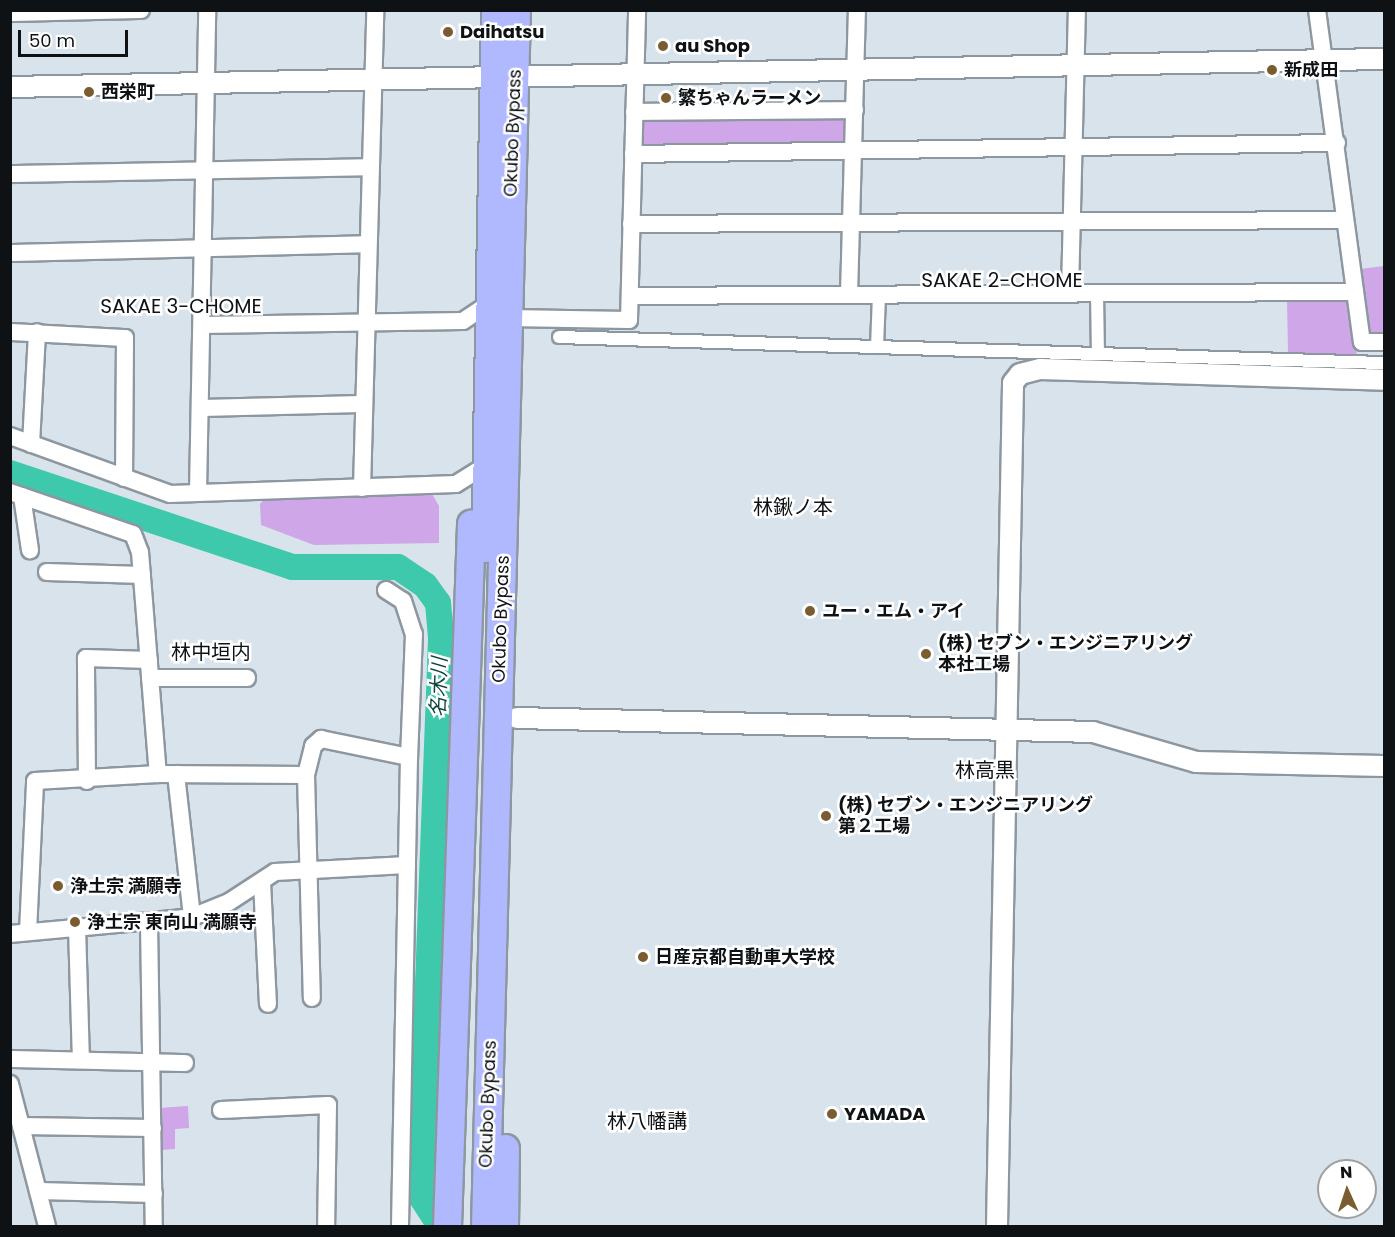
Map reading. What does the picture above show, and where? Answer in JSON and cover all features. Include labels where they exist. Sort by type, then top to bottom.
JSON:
[{"type":"highway","name":"Okubo Bypass","points":[[495,10],[504,76]]},
{"type":"highway","name":"Okubo Bypass","points":[[485,1227],[494,565],[486,424],[498,312],[504,76],[516,10]]},
{"type":"highway","name":"Okubo Bypass","points":[[467,1227],[494,565],[508,398],[498,312]]},
{"type":"highway","points":[[504,1227],[520,546],[516,431],[508,398]]},
{"type":"highway","points":[[447,1227],[477,471],[486,424]]},
{"type":"street","points":[[10,13],[141,10]]},
{"type":"street","points":[[198,492],[202,325],[202,171],[207,10]]},
{"type":"street","points":[[362,488],[367,244],[375,80],[375,10]]},
{"type":"street","points":[[202,325],[463,321],[498,312],[629,320],[637,10]]},
{"type":"street","points":[[849,294],[857,10]]},
{"type":"street","points":[[1070,292],[1077,10]]},
{"type":"street","points":[[1317,10],[1362,342],[1384,342]]},
{"type":"street","points":[[10,87],[1384,59]]},
{"type":"street","points":[[634,112],[855,110]]},
{"type":"street","points":[[633,153],[1336,143]]},
{"type":"street","points":[[10,174],[371,168]]},
{"type":"street","points":[[631,224],[1344,220]]},
{"type":"street","points":[[10,254],[367,244]]},
{"type":"street","points":[[1097,292],[1098,354]]},
{"type":"street","points":[[630,296],[1355,292]]},
{"type":"street","points":[[877,347],[879,294]]},
{"type":"street","points":[[10,332],[125,338],[124,478]]},
{"type":"street","points":[[31,444],[37,332]]},
{"type":"street","points":[[559,337],[1384,363]]},
{"type":"street","points":[[997,1227],[1013,383],[1020,374],[1040,369],[1384,380]]},
{"type":"street","points":[[200,408],[363,404]]},
{"type":"street","points":[[10,436],[170,494],[456,484],[477,471]]},
{"type":"street","points":[[16,494],[30,550]]},
{"type":"street","points":[[16,494],[133,534],[142,575],[158,774]]},
{"type":"street","points":[[47,572],[142,575]]},
{"type":"street","points":[[386,590],[403,601],[414,634],[409,757],[400,1227]]},
{"type":"street","points":[[87,781],[86,658],[149,660]]},
{"type":"street","points":[[150,678],[247,678]]},
{"type":"street","points":[[516,718],[1005,728],[1093,732],[1196,762],[1384,766]]},
{"type":"street","points":[[312,998],[306,775],[313,746],[321,739],[409,757]]},
{"type":"street","points":[[28,932],[35,781],[87,781],[158,774],[306,775]]},
{"type":"street","points":[[176,774],[192,917]]},
{"type":"street","points":[[10,934],[149,923],[192,917],[262,882],[275,872],[407,865]]},
{"type":"street","points":[[262,882],[268,1004]]},
{"type":"street","points":[[149,923],[154,1227]]},
{"type":"street","points":[[77,927],[81,1060]]},
{"type":"street","points":[[10,1059],[185,1063]]},
{"type":"street","points":[[10,1084],[47,1227]]},
{"type":"street","points":[[221,1110],[328,1105],[326,1227]]},
{"type":"street","points":[[21,1126],[153,1128]]},
{"type":"street","points":[[38,1191],[154,1194]]},
{"type":"shaded area","points":[[849,113],[849,139],[844,146],[645,149],[640,144],[640,116]]},
{"type":"shaded area","points":[[1384,266],[1384,337],[1374,337],[1367,330],[1360,269]]},
{"type":"shaded area","points":[[1342,299],[1348,304],[1357,356],[1288,352],[1287,300]]},
{"type":"shaded area","points":[[431,492],[439,506],[439,543],[314,545],[261,525],[260,504],[266,497]]},
{"type":"shaded area","points":[[188,1106],[189,1128],[175,1129],[175,1149],[161,1150],[159,1108]]},
{"type":"waterway","name":"名木川","points":[[10,473],[293,567],[398,567],[425,585],[438,603],[441,640],[420,1195],[438,1223]]},
{"type":"place","name":"Daihatsu","points":[[448,32]]},
{"type":"place","name":"au Shop","points":[[663,46]]},
{"type":"place","name":"新成田","points":[[1272,70]]},
{"type":"place","name":"西栄町","points":[[89,92]]},
{"type":"place","name":"繁ちゃんラーメン","points":[[666,98]]},
{"type":"place","name":"ユー・エム・アイ","points":[[810,611]]},
{"type":"place","name":"(株) セブン・エンジニアリング 本社工場","points":[[926,654]]},
{"type":"place","name":"(株) セブン・エンジニアリング 第２工場","points":[[826,816]]},
{"type":"place","name":"浄土宗 満願寺","points":[[58,886]]},
{"type":"place","name":"浄土宗 東向山 満願寺","points":[[75,922]]},
{"type":"place","name":"日産京都自動車大学校","points":[[643,957]]},
{"type":"place","name":"YAMADA","points":[[832,1114]]},
{"type":"district","name":"SAKAE 2-CHOME","points":[[1002,280]]},
{"type":"district","name":"SAKAE 3-CHOME","points":[[181,306]]},
{"type":"district","name":"林鍬ノ本","points":[[793,507]]},
{"type":"district","name":"林中垣内","points":[[211,652]]},
{"type":"district","name":"林高黒","points":[[985,770]]},
{"type":"district","name":"林八幡講","points":[[647,1121]]}]
